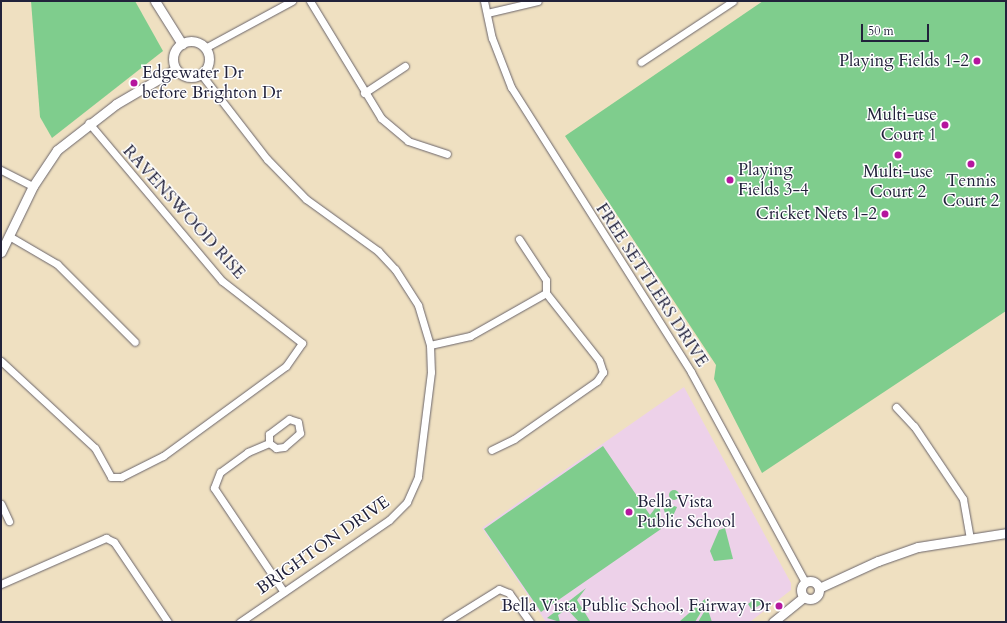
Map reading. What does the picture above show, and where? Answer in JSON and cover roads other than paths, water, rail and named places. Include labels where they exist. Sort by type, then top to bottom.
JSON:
[{"type":"street","points":[[155,1],[182,44]]},
{"type":"street","points":[[205,48],[292,1]]},
{"type":"street","points":[[310,1],[364,93],[381,118],[408,141],[447,154]]},
{"type":"street","name":"FREE SETTLERS DRIVE","points":[[484,1],[492,38],[511,87],[691,372],[805,582]]},
{"type":"street","points":[[487,13],[538,1]]},
{"type":"street","points":[[642,62],[733,1]]},
{"type":"street","points":[[176,69],[175,53],[182,44],[191,42],[205,48]]},
{"type":"street","points":[[176,69],[188,77],[201,74],[208,62],[205,48]]},
{"type":"street","points":[[364,93],[405,66]]},
{"type":"street","points":[[1,252],[33,186],[57,150],[89,123],[176,69]]},
{"type":"street","name":"BRIGHTON DRIVE","points":[[201,74],[276,169],[306,199],[378,251],[395,269],[418,305],[430,345],[431,372],[418,478],[407,502],[389,520],[240,622]]},
{"type":"street","name":"RAVENSWOOD RISE","points":[[1,361],[95,448],[111,477],[132,473],[163,456],[286,366],[302,343],[222,281],[89,123]]},
{"type":"street","points":[[1,170],[33,186]]},
{"type":"street","points":[[9,236],[57,264],[135,342]]},
{"type":"street","points":[[491,450],[521,434],[597,381],[602,372],[599,360],[546,293],[546,280],[519,239]]},
{"type":"street","points":[[430,345],[470,336],[546,293]]},
{"type":"street","points":[[896,407],[914,426],[963,499],[970,537]]},
{"type":"street","points":[[285,420],[298,422],[300,433],[284,447],[276,448],[269,443],[271,430],[285,420]]},
{"type":"street","points":[[269,443],[248,452],[220,472],[214,488],[284,592]]},
{"type":"street","points":[[1,504],[9,521]]},
{"type":"street","points":[[773,622],[804,597],[815,598],[819,588],[897,554],[970,537],[1006,533]]},
{"type":"street","points":[[1,584],[106,538],[114,542],[168,622]]},
{"type":"street","points":[[804,597],[801,588],[805,582],[813,581],[819,588]]},
{"type":"street","points":[[446,622],[499,589],[509,592],[530,622]]},
{"type":"place","name":"Playing Fields 1-2","points":[[977,61]]},
{"type":"place","name":"Edgewater Dr before Brighton Dr","points":[[134,83]]},
{"type":"place","name":"Multi-use Court 1","points":[[945,125]]},
{"type":"place","name":"Multi-use Court 2","points":[[898,155]]},
{"type":"place","name":"Tennis Court 2","points":[[971,164]]},
{"type":"place","name":"Playing Fields 3-4","points":[[730,180]]},
{"type":"place","name":"Cricket Nets 1-2","points":[[885,214]]},
{"type":"place","name":"Bella Vista Public School","points":[[629,512]]},
{"type":"place","name":"Bella Vista Public School, Fairway Dr","points":[[779,606]]}]
